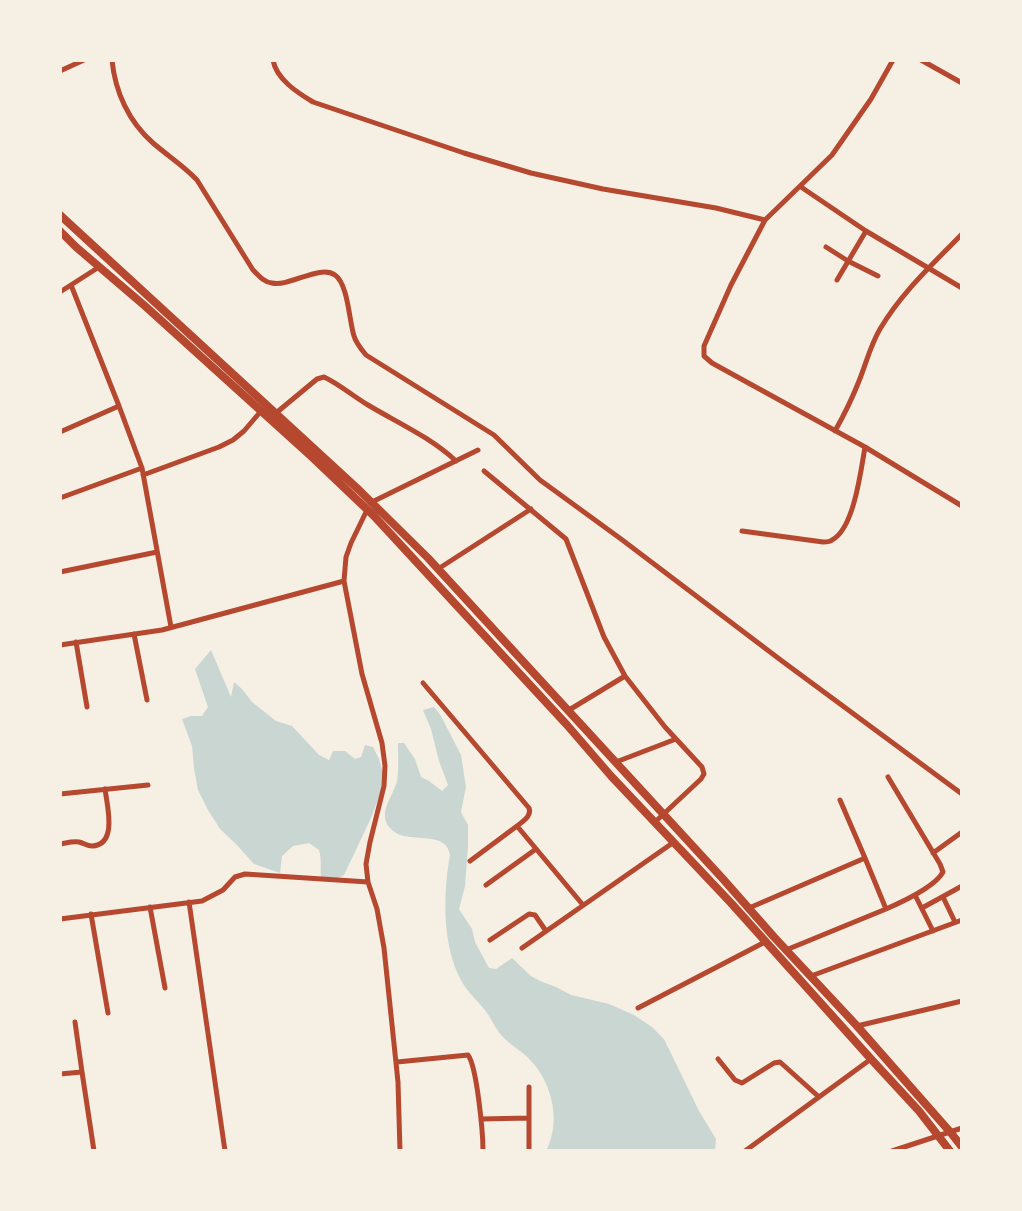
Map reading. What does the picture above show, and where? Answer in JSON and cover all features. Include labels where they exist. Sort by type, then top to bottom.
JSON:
[{"type":"main road","points":[[60,215],[276,412],[370,506],[919,1111],[950,1151]]},
{"type":"main road","points":[[60,231],[438,569],[857,1026],[962,1147]]},
{"type":"street","points":[[60,71],[84,60]]},
{"type":"street","points":[[112,60],[113,74],[120,95],[135,124],[152,142],[197,180],[261,278],[279,284],[331,272],[342,285],[354,338],[366,356],[494,435],[540,480],[962,794]]},
{"type":"street","points":[[273,60],[273,64],[285,81],[297,93],[313,102],[464,153],[531,173],[603,189],[716,208],[765,220]]},
{"type":"street","points":[[893,60],[871,99],[832,155],[765,220],[731,285],[704,346],[704,356],[712,363],[865,447],[962,506]]},
{"type":"street","points":[[921,60],[962,83]]},
{"type":"street","points":[[801,187],[866,231],[962,288]]},
{"type":"street","points":[[837,280],[866,231]]},
{"type":"street","points":[[835,432],[850,405],[870,347],[880,329],[928,267],[962,234]]},
{"type":"street","points":[[826,247],[878,276]]},
{"type":"street","points":[[60,292],[99,267]]},
{"type":"street","points":[[70,285],[120,406],[142,468],[171,627]]},
{"type":"street","points":[[276,412],[317,379],[324,377],[366,404],[428,438],[456,461]]},
{"type":"street","points":[[60,432],[120,406]]},
{"type":"street","points":[[143,475],[233,440],[261,411]]},
{"type":"street","points":[[742,531],[823,543],[833,540],[843,529],[851,513],[865,447]]},
{"type":"street","points":[[400,1151],[397,1062],[381,928],[368,882],[366,864],[384,786],[385,765],[382,743],[362,674],[344,581],[346,557],[370,506],[478,450]]},
{"type":"street","points":[[60,498],[142,468]]},
{"type":"street","points":[[484,471],[566,539],[604,637],[625,676],[665,728],[704,771],[701,779],[655,822]]},
{"type":"street","points":[[438,569],[531,509]]},
{"type":"street","points":[[60,572],[157,552]]},
{"type":"street","points":[[60,645],[171,627],[344,581]]},
{"type":"street","points":[[134,634],[147,699]]},
{"type":"street","points":[[76,642],[87,707]]},
{"type":"street","points":[[569,710],[625,676]]},
{"type":"street","points":[[423,682],[529,808],[529,815],[517,826],[470,861]]},
{"type":"street","points":[[616,762],[676,739]]},
{"type":"street","points":[[786,950],[908,900],[941,876],[943,872],[933,853],[888,777]]},
{"type":"street","points":[[60,794],[148,785]]},
{"type":"street","points":[[60,844],[76,842],[93,846],[104,842],[110,829],[105,789]]},
{"type":"street","points":[[840,800],[886,909]]},
{"type":"street","points":[[517,826],[583,905]]},
{"type":"street","points":[[933,853],[962,832]]},
{"type":"street","points":[[522,948],[674,842]]},
{"type":"street","points":[[486,885],[536,849]]},
{"type":"street","points":[[749,908],[865,858]]},
{"type":"street","points":[[60,919],[202,901],[223,890],[235,877],[245,874],[368,882]]},
{"type":"street","points":[[922,908],[962,886]]},
{"type":"street","points":[[915,895],[933,931]]},
{"type":"street","points":[[943,897],[955,922]]},
{"type":"street","points":[[189,902],[225,1151]]},
{"type":"street","points":[[150,907],[165,988]]},
{"type":"street","points":[[91,914],[108,1013]]},
{"type":"street","points":[[490,940],[530,914],[535,915],[546,931]]},
{"type":"street","points":[[811,976],[962,920]]},
{"type":"street","points":[[638,1008],[765,942]]},
{"type":"street","points":[[857,1026],[962,1001]]},
{"type":"street","points":[[75,1022],[94,1151]]},
{"type":"street","points":[[397,1062],[468,1055],[472,1063],[481,1119],[483,1151]]},
{"type":"street","points":[[718,1059],[735,1080],[742,1083],[770,1065],[780,1062],[819,1097]]},
{"type":"street","points":[[745,1151],[871,1059]]},
{"type":"street","points":[[60,1074],[82,1072]]},
{"type":"street","points":[[529,1087],[529,1151]]},
{"type":"street","points":[[481,1119],[529,1118]]},
{"type":"street","points":[[892,1151],[962,1128]]},
{"type":"shaded area","points":[[211,650],[231,697],[234,682],[252,702],[276,721],[292,726],[319,755],[329,760],[333,751],[345,751],[355,759],[361,757],[365,745],[373,747],[383,773],[381,791],[344,875],[336,879],[321,878],[319,850],[309,843],[293,846],[282,856],[280,873],[254,864],[220,829],[208,810],[198,790],[192,746],[182,719],[202,716],[208,707],[195,669]]},
{"type":"shaded area","points":[[434,707],[461,755],[466,787],[461,812],[468,825],[468,846],[465,886],[459,909],[472,929],[475,942],[489,968],[496,969],[512,958],[531,976],[540,981],[571,995],[609,1004],[634,1015],[652,1027],[664,1039],[699,1111],[716,1139],[715,1151],[546,1151],[551,1140],[554,1117],[550,1093],[545,1082],[529,1058],[499,1033],[486,1011],[464,985],[450,951],[445,902],[450,855],[447,847],[434,839],[398,834],[391,829],[385,817],[387,805],[397,781],[398,743],[404,743],[415,759],[421,777],[442,791],[448,785],[423,710]]}]
